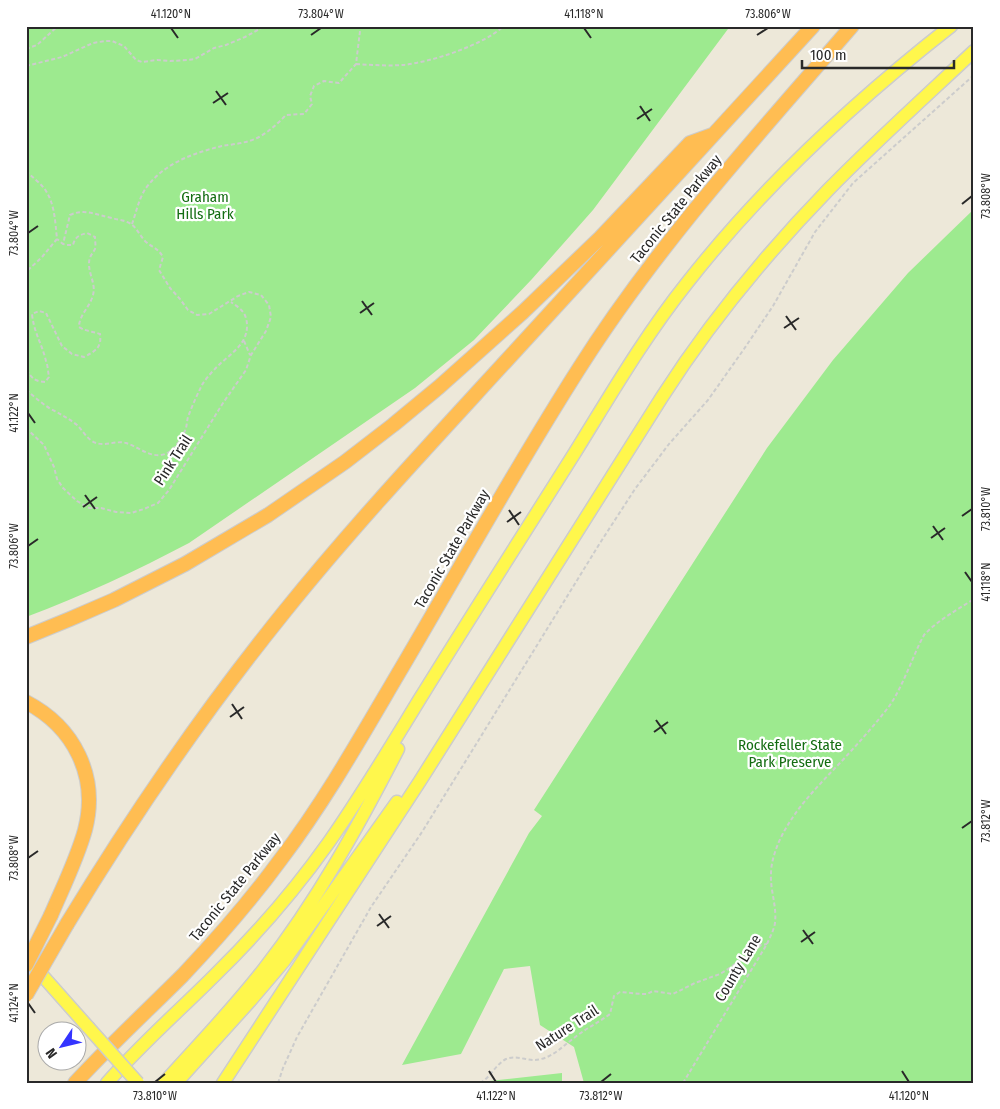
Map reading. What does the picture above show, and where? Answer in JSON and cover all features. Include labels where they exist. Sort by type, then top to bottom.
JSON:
[{"type":"highway","name":"Taconic State Parkway","points":[[26,995],[106,860],[168,766],[286,609],[383,496],[813,26]]},
{"type":"highway","name":"Taconic State Parkway","points":[[76,1083],[195,962],[240,912],[282,859],[347,760],[535,440],[607,327],[702,200],[852,26]]},
{"type":"highway","points":[[26,637],[96,608],[185,564],[268,515],[345,462],[439,387],[523,312],[600,238],[690,144],[715,134]]},
{"type":"highway","points":[[26,702],[52,718],[72,741],[83,765],[88,788],[88,810],[85,829],[51,915],[26,965]]},
{"type":"main road","points":[[108,1083],[243,947],[306,874],[329,843],[643,344],[686,284],[758,200],[808,149],[863,98],[951,26]]},
{"type":"main road","points":[[223,1083],[405,805],[673,380],[705,334],[777,246],[828,190],[974,51]]},
{"type":"main road","points":[[164,1083],[244,995],[308,908],[382,779],[440,667]]},
{"type":"main road","points":[[176,1083],[284,962],[460,718]]},
{"type":"main road","points":[[26,957],[138,1083]]},
{"type":"path","points":[[26,49],[37,45],[58,26]]},
{"type":"path","points":[[26,66],[62,57],[93,43],[105,41],[112,41],[124,46],[136,60],[142,62],[195,59],[214,48],[246,37],[265,26]]},
{"type":"path","points":[[63,244],[70,215],[78,211],[100,214],[132,224],[146,189],[167,168],[180,160],[258,138],[273,128],[286,115],[304,114],[312,104],[310,96],[314,86],[324,82],[339,83],[356,64],[359,26]]},
{"type":"path","points":[[356,64],[405,65],[432,59],[487,38],[504,26]]},
{"type":"path","points":[[278,1083],[297,1037],[371,908],[422,832],[635,489],[669,444],[708,400],[744,350],[773,306],[815,232],[853,183],[974,75]]},
{"type":"path","points":[[26,171],[42,186],[49,196],[54,212],[56,239],[42,258],[26,272]]},
{"type":"path","name":"Pink Trail","points":[[26,428],[44,444],[57,479],[63,488],[77,501],[89,508],[100,508],[116,512],[131,512],[144,509],[158,503],[169,490],[223,403],[246,370],[271,317],[269,305],[261,295],[248,292],[209,314],[197,315],[188,310],[170,288],[159,270],[163,257],[160,252],[155,246],[147,242],[132,224]]},
{"type":"path","points":[[26,370],[36,381],[45,382],[49,377],[46,361],[36,335],[32,314],[40,311],[46,313],[62,346],[72,354],[84,357],[98,348],[101,342],[100,334],[86,332],[79,327],[79,321],[93,296],[94,287],[89,262],[95,248],[95,237],[87,233],[79,235],[75,238],[73,245],[63,244],[56,239]]},
{"type":"path","points":[[231,302],[244,313],[248,322],[244,341],[251,356]]},
{"type":"path","name":"Pink Trail","points":[[26,390],[50,408],[68,418],[92,441],[98,444],[118,442],[157,455],[166,454],[175,448],[186,429],[188,418],[202,386],[214,369],[244,341]]},
{"type":"path","name":"County Lane","points":[[683,1083],[767,944],[775,925],[770,874],[772,859],[784,831],[809,797],[888,707],[924,635],[941,620],[974,599]]},
{"type":"path","name":"Nature Trail","points":[[480,1083],[486,1080],[499,1064],[508,1058],[539,1060],[549,1056],[610,1014],[614,996],[620,992],[647,994],[653,991],[673,994],[695,982],[720,974],[762,945],[767,944]]},
{"type":"green space","name":"Graham Hills Park","points":[[26,26],[726,26],[728,29],[593,210],[532,279],[474,340],[415,388],[189,543],[109,583],[26,617]]},
{"type":"green space","name":"Rockefeller State Park Preserve","points":[[974,209],[974,1083],[584,1083],[574,1047],[540,1025],[530,966],[504,969],[461,1054],[402,1065],[529,833],[542,816],[534,810],[767,448],[833,360],[908,273]]},
{"type":"green space","points":[[562,1073],[562,1083],[488,1083],[489,1081]]}]
